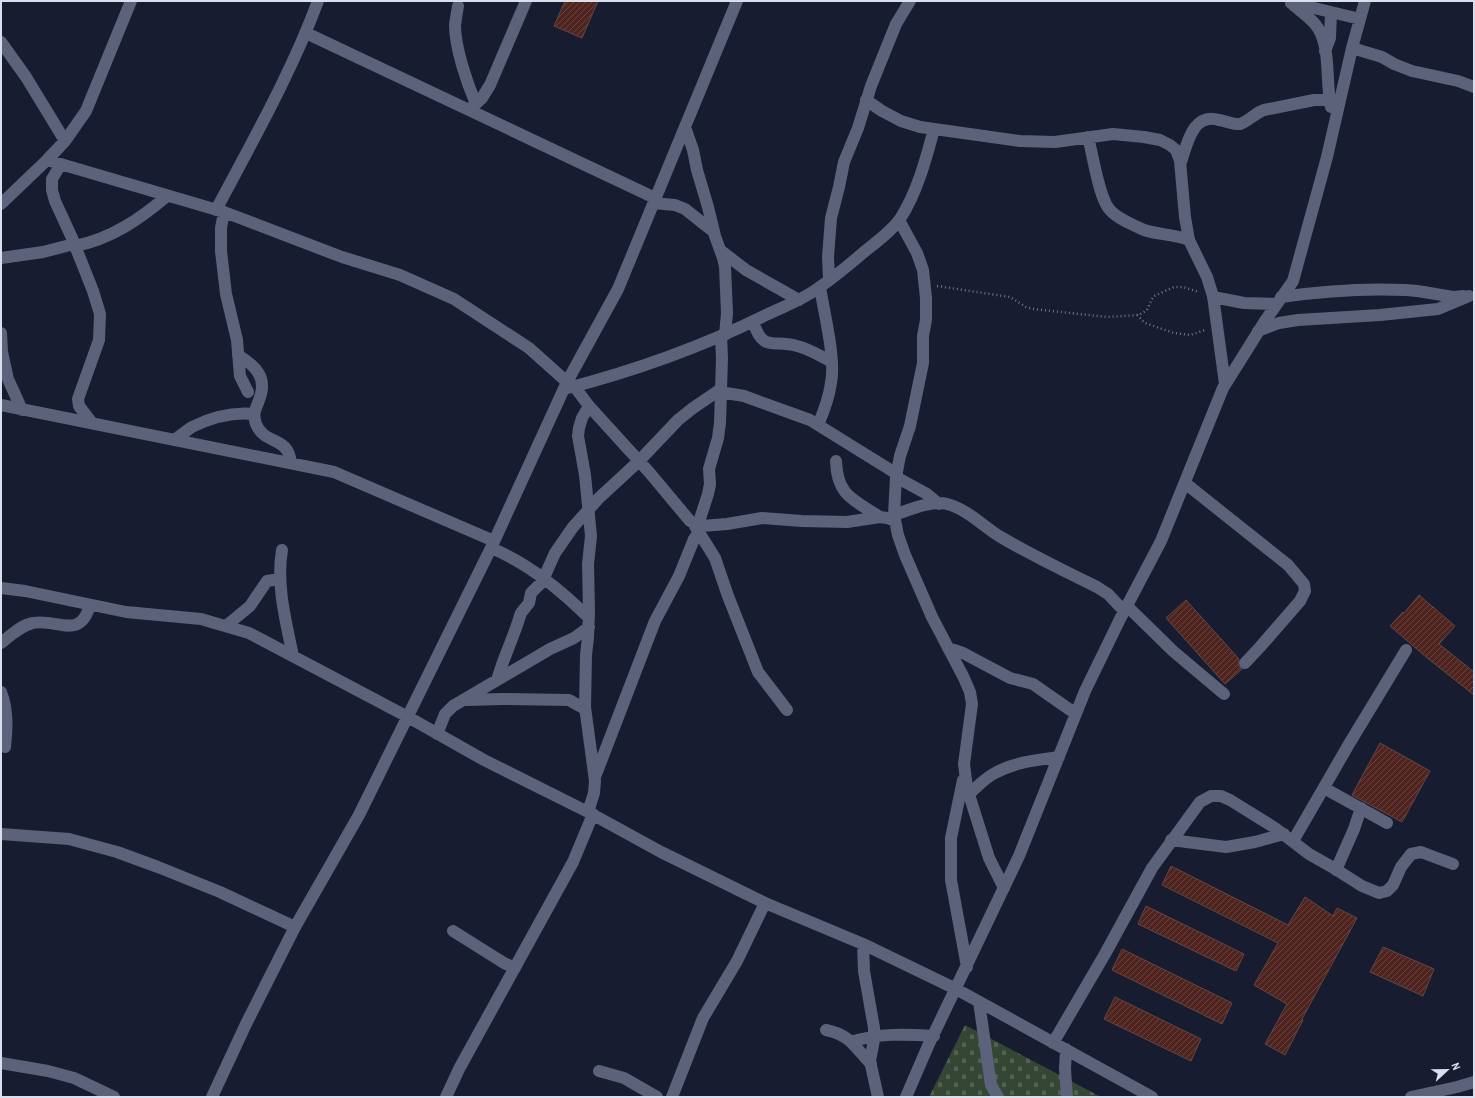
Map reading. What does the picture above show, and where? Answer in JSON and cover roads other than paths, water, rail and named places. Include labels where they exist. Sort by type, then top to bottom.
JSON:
[{"type":"street","points":[[1,204],[48,160],[65,141],[86,111],[131,1]]},
{"type":"street","points":[[248,392],[240,376],[237,340],[226,294],[221,251],[220,211],[306,33],[318,1]]},
{"type":"street","points":[[473,107],[490,86],[526,1]]},
{"type":"street","points":[[212,1097],[246,1024],[295,927],[359,815],[492,545],[568,386],[618,289],[737,1]]},
{"type":"street","points":[[829,279],[828,257],[831,218],[844,162],[858,128],[870,86],[896,24],[910,1]]},
{"type":"street","points":[[906,1097],[1019,856],[1084,691],[1161,541],[1226,384],[1258,331],[1292,282],[1327,156],[1352,48],[1365,1]]},
{"type":"street","points":[[1288,2],[1327,8],[1360,19]]},
{"type":"street","points":[[1288,2],[1315,24],[1322,37],[1325,51],[1330,100],[1335,120]]},
{"type":"street","points":[[458,6],[455,26],[473,107]]},
{"type":"street","points":[[1325,51],[1331,34],[1327,8]]},
{"type":"street","points":[[306,33],[473,107],[654,201],[675,205],[684,209],[714,232]]},
{"type":"street","points":[[1,42],[26,77],[65,141]]},
{"type":"street","points":[[1352,48],[1369,52],[1412,71],[1458,81],[1474,87]]},
{"type":"street","points":[[866,100],[882,111],[901,121],[920,127],[1020,141],[1055,142],[1113,134],[1160,140],[1170,145],[1176,150],[1181,162],[1185,217],[1189,240],[1207,277],[1213,296],[1217,332],[1226,384]]},
{"type":"street","points":[[1181,162],[1195,125],[1202,120],[1209,118],[1239,124],[1245,122],[1257,112],[1264,110],[1314,100],[1330,100]]},
{"type":"street","points":[[595,778],[655,621],[679,576],[694,539],[708,494],[710,484],[709,470],[718,438],[720,423],[723,335],[727,313],[725,267],[697,170],[693,150],[685,127]]},
{"type":"street","points":[[568,386],[602,379],[638,368],[723,335],[799,300],[820,287],[885,235],[899,220],[910,199],[934,129]]},
{"type":"street","points":[[1088,138],[1103,198],[1109,210],[1116,216],[1145,230],[1179,236],[1189,240]]},
{"type":"street","points":[[48,160],[220,211],[342,257],[400,275],[454,299],[529,348],[589,406],[697,526],[714,558],[758,672],[787,710]]},
{"type":"street","points":[[61,164],[52,179],[52,190],[55,201],[93,290],[100,314],[99,340],[78,399],[79,406],[92,424]]},
{"type":"street","points":[[1,258],[43,252],[88,243],[138,219],[167,196]]},
{"type":"street","points":[[899,220],[917,253],[923,270],[926,320],[923,336],[923,363],[915,408],[900,456],[897,476],[895,518],[898,535],[905,555],[932,617],[970,692],[972,704],[964,764],[965,773],[969,794],[989,858],[1004,888]]},
{"type":"street","points":[[720,250],[746,270],[799,300]]},
{"type":"street","points":[[818,425],[827,404],[832,382],[832,362],[820,287]]},
{"type":"street","points":[[1213,296],[1244,303],[1279,301],[1320,292],[1366,290],[1407,290],[1455,297],[1471,295]]},
{"type":"street","points":[[1258,331],[1279,323],[1298,320],[1380,315],[1438,309],[1471,295]]},
{"type":"street","points":[[753,322],[761,339],[766,343],[796,346],[814,352],[832,362]]},
{"type":"street","points":[[1,333],[2,352],[8,379],[22,410]]},
{"type":"street","points":[[238,355],[254,366],[261,377],[261,394],[254,414],[257,425],[262,433],[286,448],[290,456],[291,463]]},
{"type":"street","points":[[497,680],[502,662],[521,613],[528,603],[531,593],[543,579],[555,553],[588,510],[639,462],[678,420],[693,408],[721,390],[744,396],[810,420],[927,494],[939,504]]},
{"type":"street","points":[[1,405],[334,472],[492,545],[502,553],[524,565],[573,602],[589,623]]},
{"type":"street","points":[[446,1097],[573,862],[590,813],[594,794],[595,778],[585,709],[586,655],[589,623],[588,564],[591,536],[585,475],[578,436],[579,428],[589,406]]},
{"type":"street","points":[[174,440],[192,428],[231,414],[254,414]]},
{"type":"street","points":[[836,461],[836,472],[839,484],[845,493],[854,502],[880,518]]},
{"type":"street","points":[[1185,483],[1288,564],[1304,584],[1305,591],[1300,601],[1245,663]]},
{"type":"street","points":[[697,526],[715,526],[762,518],[847,522],[880,518],[895,518],[918,507],[947,504],[963,511],[1019,548],[1097,586],[1126,608],[1173,651],[1224,694]]},
{"type":"street","points":[[282,550],[279,566],[280,579],[293,656]]},
{"type":"street","points":[[226,626],[250,606],[267,581],[280,579]]},
{"type":"street","points":[[1,588],[126,612],[201,619],[249,632],[408,717],[484,760],[590,813],[661,852],[765,902],[863,944],[956,989],[1152,1097]]},
{"type":"street","points":[[1,643],[24,626],[32,623],[68,627],[75,625],[87,616],[90,605]]},
{"type":"street","points":[[437,734],[445,714],[453,706],[550,649],[574,638],[589,623]]},
{"type":"street","points":[[948,648],[963,652],[1010,678],[1033,684],[1076,714]]},
{"type":"street","points":[[1171,840],[1226,847],[1288,838],[1324,788],[1406,650]]},
{"type":"street","points":[[1,692],[5,702],[7,715],[5,747]]},
{"type":"street","points":[[465,700],[569,700],[585,709]]},
{"type":"street","points":[[969,794],[994,773],[1005,768],[1022,763],[1059,757]]},
{"type":"street","points":[[965,773],[951,838],[951,880],[967,967]]},
{"type":"street","points":[[1324,788],[1387,823]]},
{"type":"street","points":[[1053,1042],[1105,954],[1152,868],[1200,802],[1210,796],[1221,796],[1230,800],[1288,838],[1309,854],[1362,886],[1379,893],[1387,891],[1393,884],[1401,867],[1411,854],[1421,852],[1453,864]]},
{"type":"street","points":[[1336,870],[1354,829],[1361,808]]},
{"type":"street","points":[[1,834],[69,839],[117,852],[158,866],[220,892],[295,927]]},
{"type":"street","points":[[672,1097],[703,1018],[737,961],[765,902]]},
{"type":"street","points":[[453,931],[504,963],[515,968]]},
{"type":"street","points":[[863,944],[864,971],[874,1028],[870,1061],[878,1097]]},
{"type":"street","points":[[979,1002],[991,1085],[998,1097]]},
{"type":"street","points":[[826,1030],[842,1035],[851,1042],[871,1064]]},
{"type":"street","points":[[851,1042],[865,1037],[893,1034],[934,1036]]},
{"type":"street","points":[[1066,1049],[1065,1069],[1067,1097]]},
{"type":"street","points":[[1,1063],[48,1071],[74,1078],[112,1097]]},
{"type":"street","points":[[599,1071],[624,1078],[657,1097]]},
{"type":"street","points":[[1411,1097],[1474,1082]]}]
